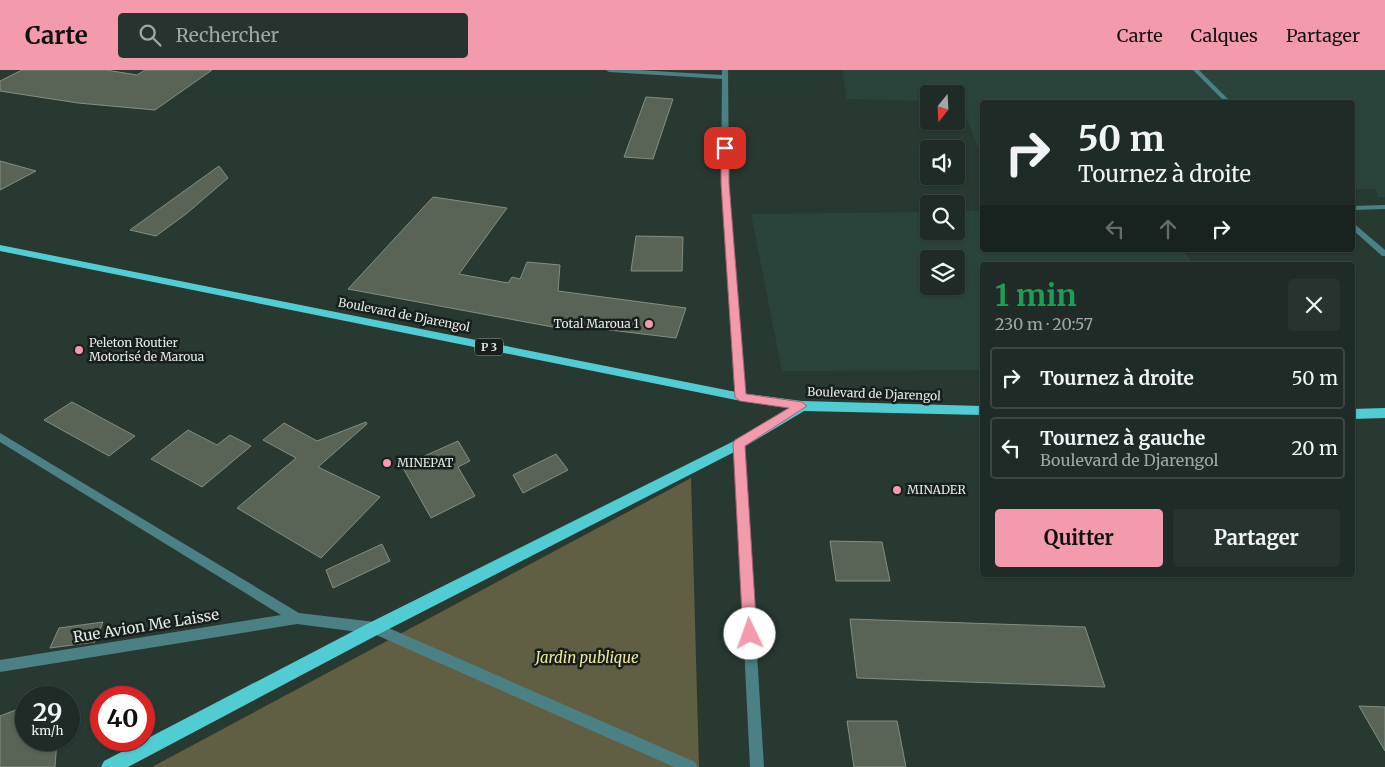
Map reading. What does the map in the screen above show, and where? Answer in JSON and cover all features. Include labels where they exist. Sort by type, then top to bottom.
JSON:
[{"type":"main road","name":"Boulevard de Djarengol","points":[[0,248],[740,397],[802,406],[980,411]]},
{"type":"main road","points":[[110,767],[375,628],[739,444],[802,406]]},
{"type":"main road","points":[[1355,414],[1385,413]]},
{"type":"street","points":[[609,70],[725,74],[725,183],[740,397]]},
{"type":"street","points":[[1196,70],[1226,100]]},
{"type":"street","points":[[1355,208],[1385,208]]},
{"type":"street","points":[[1355,227],[1385,254]]},
{"type":"street","points":[[0,437],[297,618],[375,628],[690,767]]},
{"type":"street","points":[[739,444],[757,767]]},
{"type":"street","name":"Rue Avion Me Laisse","points":[[0,666],[297,618]]},
{"type":"shaded area","points":[[842,70],[1385,70],[1385,197],[1378,197],[1376,189],[1355,189],[1355,100],[980,100],[980,152],[965,114],[965,85],[920,85],[920,101],[847,99]]},
{"type":"shaded area","points":[[965,211],[980,211],[980,252],[1184,252],[1192,262],[980,262],[980,370],[782,371],[751,214],[920,212],[920,240],[965,240]]},
{"type":"green space","name":"Jardin publique","points":[[691,478],[699,767],[152,767]]},
{"type":"building","points":[[22,70],[106,70],[137,75],[145,70],[212,70],[155,110],[78,103],[0,91],[0,81]]},
{"type":"building","points":[[646,97],[673,99],[653,159],[624,157]]},
{"type":"building","points":[[0,161],[36,171],[0,190]]},
{"type":"building","points":[[219,166],[228,178],[186,214],[156,236],[130,230]]},
{"type":"building","points":[[433,197],[507,208],[459,274],[508,283],[512,277],[520,279],[527,262],[560,265],[558,291],[686,308],[676,338],[560,324],[558,328],[348,289]]},
{"type":"building","points":[[636,236],[683,237],[682,271],[631,271]]},
{"type":"building","points":[[72,402],[135,436],[109,456],[44,420]]},
{"type":"building","points":[[366,422],[367,424],[318,467],[380,497],[321,558],[237,508],[296,458],[263,440],[284,423],[317,441]]},
{"type":"building","points":[[188,430],[217,445],[230,435],[251,446],[202,487],[151,459]]},
{"type":"building","points":[[458,441],[470,461],[458,467],[475,496],[431,518],[402,466]]},
{"type":"building","points":[[556,454],[568,470],[523,493],[513,475]]},
{"type":"building","points":[[830,541],[882,542],[890,581],[836,581]]},
{"type":"building","points":[[382,544],[390,561],[333,588],[326,570]]},
{"type":"building","points":[[850,619],[1085,627],[1105,687],[857,678]]},
{"type":"building","points":[[103,622],[95,642],[50,648],[59,628]]},
{"type":"building","points":[[1359,706],[1385,707],[1385,751]]},
{"type":"building","points":[[15,710],[15,751],[56,751],[55,767],[0,767],[0,716]]},
{"type":"building","points":[[847,721],[897,721],[906,767],[854,767]]},
{"type":"place","name":"Total Maroua 1","points":[[649,324]]},
{"type":"place","name":"Peleton Routier Motorisé de Maroua","points":[[79,350]]},
{"type":"place","name":"MINEPAT","points":[[387,463]]},
{"type":"place","name":"MINADER","points":[[897,490]]},
{"type":"route","points":[[725,148],[725,183],[740,397],[802,406],[739,444],[750,634]]}]
